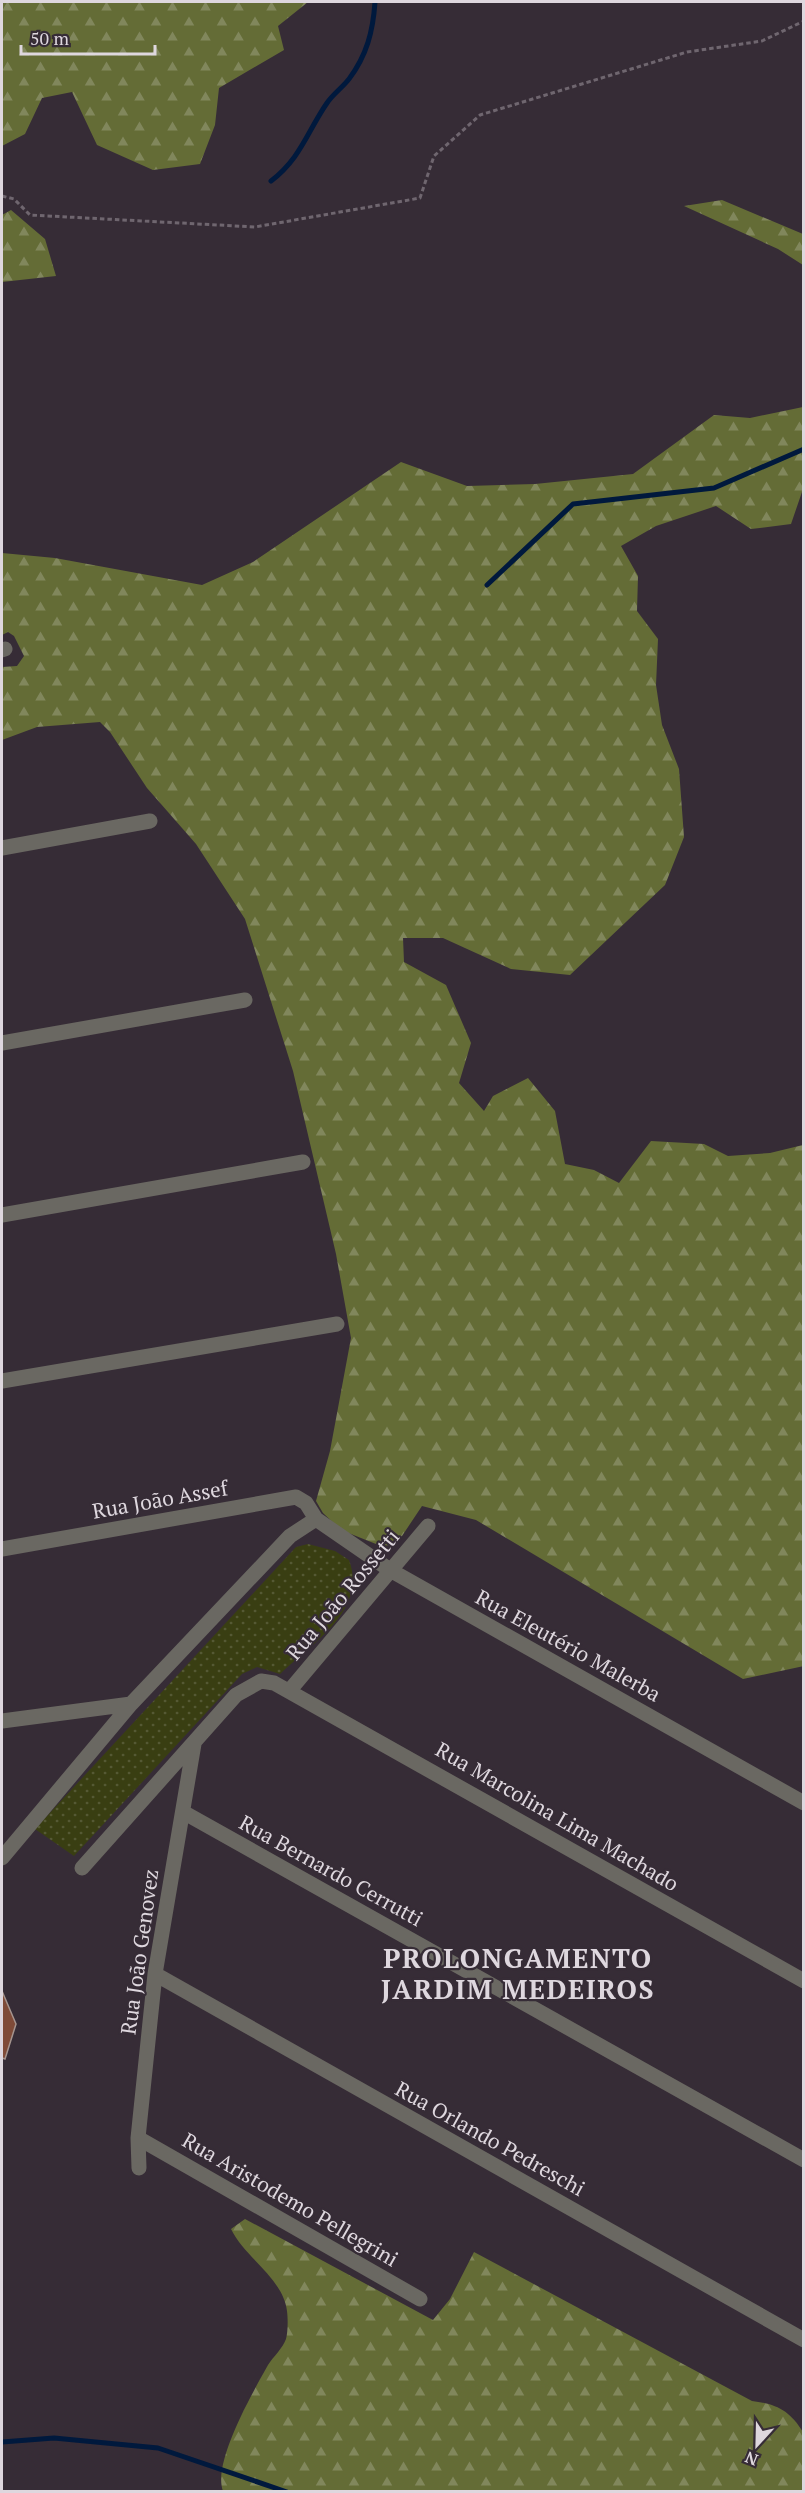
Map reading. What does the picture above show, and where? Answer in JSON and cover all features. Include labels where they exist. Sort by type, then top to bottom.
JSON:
[{"type":"street","points":[[2,848],[150,821]]},
{"type":"street","points":[[2,1043],[245,1000]]},
{"type":"street","points":[[2,1215],[303,1162]]},
{"type":"street","points":[[2,1381],[337,1324]]},
{"type":"street","name":"Rua João Assef","points":[[2,1549],[296,1497],[306,1503],[316,1519]]},
{"type":"street","points":[[2,1858],[130,1704],[290,1536],[316,1519]]},
{"type":"street","name":"Rua Eleutério Malerba","points":[[316,1519],[390,1570],[804,1803]]},
{"type":"street","name":"Rua João Rossetti","points":[[290,1690],[428,1526]]},
{"type":"street","name":"Rua Marcolina Lima Machado","points":[[82,1868],[236,1695],[261,1681],[274,1683],[804,1981]]},
{"type":"street","points":[[2,1721],[130,1704]]},
{"type":"street","name":"Rua João Genovez","points":[[139,2168],[138,2138],[155,1974],[194,1744]]},
{"type":"street","name":"Rua Bernardo Cerrutti","points":[[183,1812],[804,2160]]},
{"type":"street","name":"Rua Orlando Pedreschi","points":[[155,1974],[804,2340]]},
{"type":"street","name":"Rua Aristodemo Pellegrini","points":[[138,2138],[420,2299]]},
{"type":"path","points":[[2,196],[14,200],[30,215],[255,227],[420,198],[434,156],[480,114],[687,52],[762,41],[804,21]]},
{"type":"green space","points":[[2,2],[308,2],[278,26],[284,50],[219,88],[215,125],[200,164],[153,170],[97,145],[72,92],[42,98],[25,134],[2,146]]},
{"type":"green space","points":[[722,200],[803,234],[803,265],[778,249],[684,206]]},
{"type":"green space","points":[[11,210],[45,239],[56,276],[2,282],[2,215]]},
{"type":"green space","points":[[803,407],[803,489],[791,524],[751,529],[716,506],[656,526],[621,546],[638,576],[637,611],[658,639],[656,685],[662,725],[679,769],[684,837],[665,885],[570,975],[511,969],[443,938],[403,938],[404,962],[446,985],[471,1043],[459,1083],[484,1111],[493,1096],[528,1078],[555,1111],[565,1164],[594,1170],[619,1183],[651,1141],[704,1144],[728,1156],[770,1153],[803,1145],[804,1666],[743,1679],[476,1520],[422,1506],[400,1539],[391,1545],[381,1546],[341,1530],[323,1513],[316,1501],[330,1451],[351,1338],[336,1254],[293,1071],[245,919],[196,844],[147,788],[110,732],[100,722],[37,727],[2,740],[2,667],[17,666],[24,656],[14,636],[8,632],[2,635],[2,553],[55,558],[202,585],[253,562],[401,462],[467,486],[535,484],[633,474],[714,415],[750,418]]},
{"type":"green space","points":[[308,1544],[335,1551],[349,1560],[353,1578],[351,1595],[334,1624],[280,1674],[257,1667],[242,1674],[74,1856],[35,1829],[296,1547]]},
{"type":"green space","points":[[245,2219],[433,2320],[450,2299],[474,2252],[752,2401],[769,2404],[788,2414],[803,2432],[803,2491],[223,2491],[221,2479],[228,2446],[253,2392],[287,2336],[287,2311],[279,2288],[231,2229]]},
{"type":"building","points":[[2,1991],[16,2024],[5,2059],[2,2058]]},
{"type":"waterway","points":[[271,181],[297,154],[327,103],[355,70],[368,42],[375,2]]},
{"type":"waterway","points":[[487,585],[573,504],[714,488],[804,449]]},
{"type":"waterway","points":[[2,2442],[54,2438],[158,2448],[287,2492]]},
{"type":"district","name":"PROLONGAMENTO JARDIM MEDEIROS","points":[[518,1974]]}]
